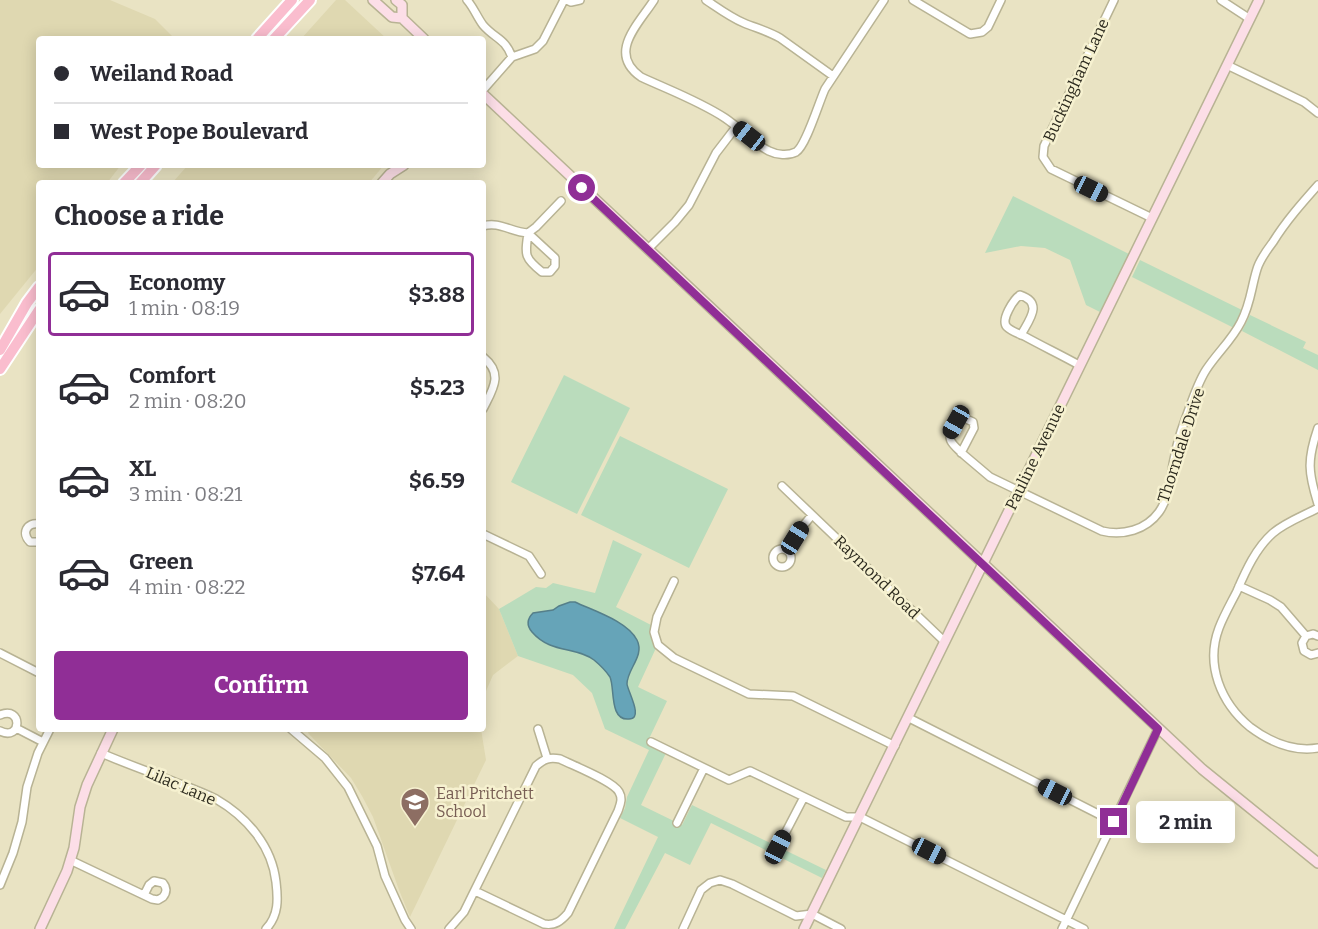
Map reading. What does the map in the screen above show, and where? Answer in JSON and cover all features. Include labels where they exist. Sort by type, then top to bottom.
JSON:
[{"type":"main road","points":[[259,36],[292,0]]},
{"type":"main road","points":[[277,36],[310,0]]},
{"type":"main road","points":[[127,180],[138,168]]},
{"type":"main road","points":[[143,180],[153,168]]},
{"type":"main road","points":[[0,350],[36,291]]},
{"type":"main road","points":[[0,369],[36,315]]},
{"type":"street","points":[[374,0],[392,17],[402,18],[421,36]]},
{"type":"street","points":[[396,0],[402,5],[402,18]]},
{"type":"street","points":[[467,0],[474,7],[482,23],[508,46],[512,57]]},
{"type":"street","points":[[486,88],[512,57],[535,49],[543,41],[566,0],[571,2],[580,0]]},
{"type":"street","points":[[654,0],[629,37],[625,48],[628,65],[641,77],[711,110],[770,152],[780,155],[796,152],[801,147],[833,76],[884,0]]},
{"type":"street","points":[[706,0],[744,23],[770,32],[833,76]]},
{"type":"street","points":[[913,0],[970,34],[982,32],[988,27],[1001,0]]},
{"type":"street","name":"Buckingham Lane","points":[[1114,0],[1044,146],[1043,157],[1051,169],[1152,218]]},
{"type":"street","points":[[1221,0],[1250,19]]},
{"type":"street","name":"Pauline Avenue","points":[[804,929],[1258,0]]},
{"type":"street","points":[[1227,65],[1304,102],[1318,113]]},
{"type":"street","points":[[486,95],[1158,729],[1202,769],[1318,863]]},
{"type":"street","points":[[648,249],[690,205],[716,153],[736,127]]},
{"type":"street","points":[[385,180],[399,168]]},
{"type":"street","name":"Thorndale Drive","points":[[961,453],[990,477],[1088,525],[1113,534],[1136,530],[1147,523],[1158,514],[1165,502],[1185,421],[1206,370],[1231,339],[1241,322],[1249,305],[1257,268],[1264,254],[1288,218],[1318,184]]},
{"type":"street","points":[[528,233],[536,228],[561,201]]},
{"type":"street","points":[[486,226],[497,224],[528,233],[555,258],[555,266],[550,272],[540,271],[527,258],[528,233]]},
{"type":"street","points":[[1021,335],[1034,306],[1026,297],[1020,295],[1015,298],[1005,316],[1007,328],[1079,365]]},
{"type":"street","points":[[486,360],[492,366],[495,376],[494,386],[486,403]]},
{"type":"street","points":[[964,418],[973,422],[974,428],[961,453],[951,441],[950,433],[956,422],[964,418]]},
{"type":"street","points":[[1318,428],[1311,447],[1310,464],[1311,480],[1318,506],[1274,533],[1252,559],[1219,629],[1214,660],[1220,689],[1239,718],[1264,736],[1290,748],[1306,750],[1318,748]]},
{"type":"street","name":"Raymond Road","points":[[782,486],[945,642]]},
{"type":"street","points":[[788,551],[812,515]]},
{"type":"street","points":[[36,524],[29,525],[25,534],[30,542],[36,542]]},
{"type":"street","points":[[486,535],[529,556],[542,574]]},
{"type":"street","points":[[674,581],[657,617],[654,632],[658,645],[674,658],[749,694],[793,696],[895,746]]},
{"type":"street","points":[[1239,586],[1281,607],[1306,636]]},
{"type":"street","points":[[1318,636],[1313,634],[1306,636],[1302,643],[1304,651],[1311,654],[1318,653]]},
{"type":"street","points":[[0,653],[36,671]]},
{"type":"street","points":[[0,715],[7,712],[13,715],[17,720],[16,728]]},
{"type":"street","points":[[909,718],[1114,822]]},
{"type":"street","points":[[0,731],[8,733],[16,728]]},
{"type":"street","points":[[16,728],[43,742]]},
{"type":"street","points":[[538,729],[547,758]]},
{"type":"street","points":[[1062,929],[1158,729]]},
{"type":"street","points":[[0,885],[22,822],[27,787],[38,753],[48,732]]},
{"type":"street","points":[[40,929],[67,872],[87,784],[112,732]]},
{"type":"street","points":[[294,732],[324,758],[348,787],[376,846],[385,876],[411,929]]},
{"type":"street","points":[[651,742],[729,780],[750,771],[846,817],[860,817],[1084,929]]},
{"type":"street","name":"Lilac Lane","points":[[101,753],[216,799],[245,821],[260,837],[275,875],[278,905],[266,929]]},
{"type":"street","points":[[449,929],[464,912],[474,891],[536,766],[547,758],[560,759],[612,784],[619,792],[621,800],[618,811],[563,920],[550,925],[543,924],[474,891]]},
{"type":"street","points":[[677,823],[704,768]]},
{"type":"street","points":[[778,847],[804,797]]},
{"type":"street","points":[[70,860],[144,895]]},
{"type":"street","points":[[682,929],[701,890],[710,883],[720,880],[796,916],[812,914],[841,929]]},
{"type":"shaded area","points":[[0,0],[110,0],[155,19],[172,36],[36,36],[36,168],[119,168],[109,180],[36,180],[36,270],[0,314]]},
{"type":"shaded area","points":[[336,0],[345,0],[384,36],[304,36]]},
{"type":"shaded area","points":[[185,168],[382,168],[372,180],[175,180]]},
{"type":"shaded area","points":[[486,595],[499,609],[518,656],[493,675],[486,691]]},
{"type":"shaded area","name":"Earl Pritchett School","points":[[481,732],[486,760],[410,917],[373,817],[362,796],[351,778],[308,733]]},
{"type":"green space","points":[[1013,196],[1129,254],[1100,312],[1086,305],[1070,260],[1045,248],[1021,246],[985,253]]},
{"type":"green space","points":[[1140,260],[1242,310],[1234,328],[1132,277]]},
{"type":"green space","points":[[1250,315],[1306,342],[1303,348],[1318,355],[1318,370],[1242,331]]},
{"type":"green space","points":[[564,375],[630,408],[577,514],[511,482]]},
{"type":"green space","points":[[620,436],[728,489],[689,568],[581,515]]},
{"type":"green space","points":[[613,540],[642,554],[616,607],[651,625],[652,640],[656,648],[638,687],[667,701],[647,743],[666,753],[641,805],[682,825],[692,805],[826,870],[822,878],[711,823],[690,865],[665,853],[625,929],[614,929],[658,837],[620,818],[649,750],[605,729],[592,693],[573,675],[518,656],[499,609],[536,587],[546,588],[553,583],[595,593]]},
{"type":"water","points":[[575,602],[618,622],[626,627],[637,640],[639,652],[627,684],[634,704],[633,718],[623,718],[618,715],[610,677],[596,662],[579,653],[547,644],[530,629],[528,622],[533,613],[553,610]]},
{"type":"place","name":"Earl Pritchett School","points":[[415,828]]},
{"type":"route","points":[[582,188],[1158,729],[1114,822]]}]
